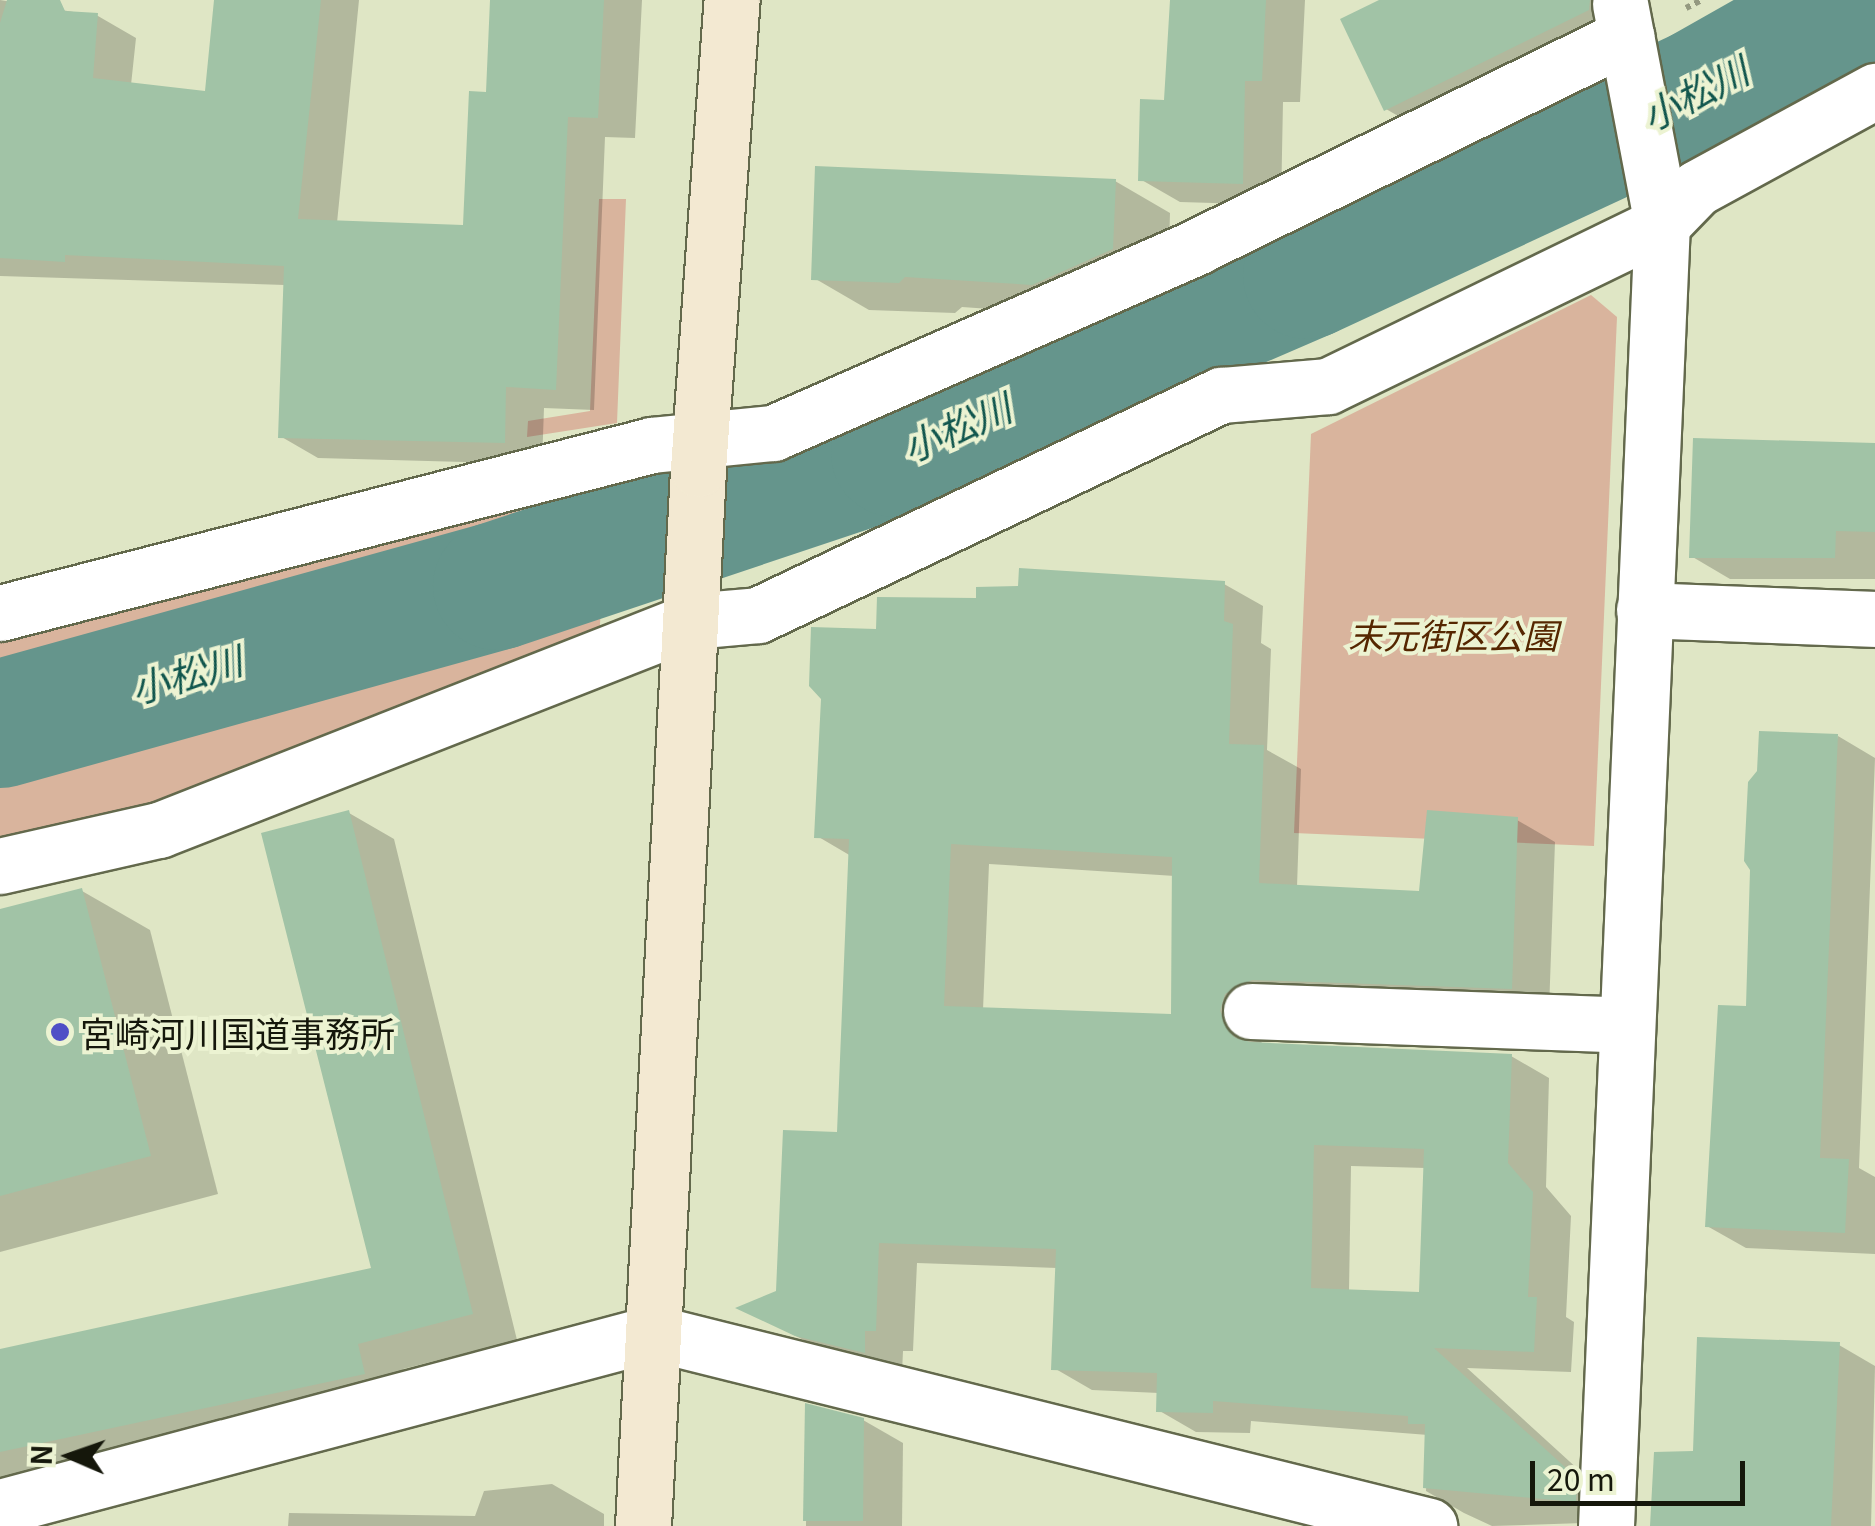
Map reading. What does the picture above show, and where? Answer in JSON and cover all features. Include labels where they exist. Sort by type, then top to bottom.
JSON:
[{"type":"street","points":[[643,1526],[699,454],[732,0]]},
{"type":"street","points":[[0,613],[652,444],[699,454],[772,432],[1198,246],[1623,18],[1662,224],[1606,1526]]},
{"type":"street","points":[[0,866],[159,830],[691,622],[758,615],[1221,396],[1328,386],[1662,224],[1697,188],[1875,91]]},
{"type":"street","points":[[1644,610],[1875,619]]},
{"type":"street","points":[[1251,1011],[1627,1026]]},
{"type":"street","points":[[0,1507],[654,1334],[1430,1526]]},
{"type":"green space","points":[[599,199],[626,199],[617,423],[527,437],[528,421],[590,411]]},
{"type":"green space","name":"末元街区公園","points":[[1591,295],[1617,317],[1594,846],[1294,833],[1311,434]]},
{"type":"green space","points":[[610,481],[599,638],[157,822],[0,855],[0,642]]},
{"type":"building","points":[[7,0],[60,0],[65,11],[98,13],[93,78],[205,91],[214,0],[321,0],[298,219],[463,225],[469,91],[486,92],[490,0],[604,0],[598,118],[568,117],[556,390],[506,387],[505,443],[278,438],[284,266],[65,255],[65,262],[0,258],[0,23]]},
{"type":"building","points":[[1170,0],[1266,0],[1262,81],[1245,81],[1243,184],[1138,181],[1140,99],[1164,100]]},
{"type":"building","points":[[1379,0],[1590,0],[1589,10],[1384,111],[1340,19]]},
{"type":"building","points":[[815,166],[1116,179],[1113,249],[1032,285],[905,277],[899,283],[811,280]]},
{"type":"building","points":[[1693,438],[1875,443],[1875,532],[1836,531],[1835,558],[1689,558]]},
{"type":"building","points":[[1019,568],[1225,581],[1224,621],[1233,624],[1229,744],[1264,745],[1259,883],[1419,891],[1427,810],[1518,817],[1512,989],[1252,980],[1225,994],[1220,1011],[1234,1037],[1250,1042],[1512,1054],[1508,1163],[1533,1192],[1528,1297],[1537,1297],[1534,1352],[1434,1348],[1577,1478],[1576,1502],[1423,1488],[1425,1424],[1408,1424],[1408,1416],[1213,1401],[1213,1413],[1156,1412],[1157,1373],[1051,1370],[1056,1249],[879,1243],[876,1331],[865,1331],[865,1353],[795,1336],[735,1308],[776,1291],[783,1130],[837,1132],[849,839],[814,838],[821,699],[809,686],[811,627],[876,629],[877,597],[976,598],[976,587],[1018,586]],"holes":[[[951,844],[1172,857],[1171,1014],[944,1006]],[[1314,1145],[1424,1149],[1419,1292],[1311,1288]]]},
{"type":"building","points":[[1759,731],[1838,734],[1820,1158],[1849,1159],[1845,1233],[1705,1227],[1718,1005],[1746,1006],[1750,870],[1744,861],[1748,782],[1757,771]]},
{"type":"building","points":[[349,810],[473,1314],[358,1344],[365,1374],[0,1452],[0,1349],[371,1268],[261,833]]},
{"type":"building","name":"宮崎河川国道事務所","points":[[82,888],[151,1156],[0,1196],[0,909]]},
{"type":"building","points":[[1697,1337],[1840,1342],[1831,1526],[1650,1526],[1654,1452],[1693,1451]]},
{"type":"building","points":[[805,1403],[864,1418],[863,1521],[803,1521]]},
{"type":"waterway","name":"小松川","points":[[0,724],[497,586],[895,453],[1307,275],[1703,91],[1863,0]]},
{"type":"place","name":"宮崎河川国道事務所","points":[[60,1032]]}]
